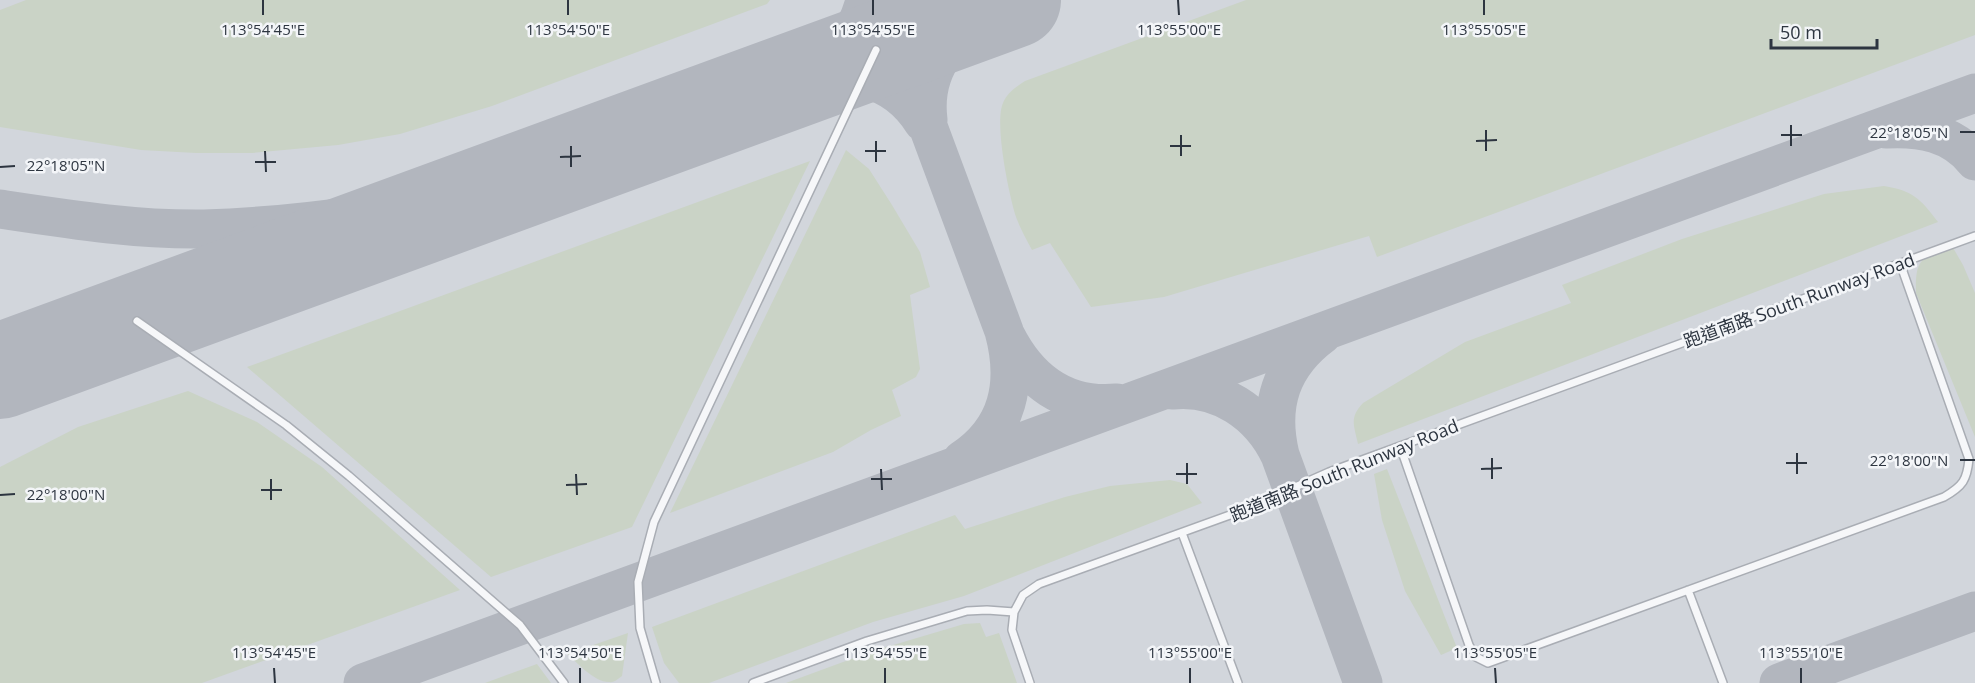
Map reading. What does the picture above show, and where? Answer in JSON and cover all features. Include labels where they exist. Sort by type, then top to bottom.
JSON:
[{"type":"lane","points":[[656,683],[640,628],[638,582],[654,522],[876,50]]},
{"type":"lane","name":"跑道南路 South Runway Road","points":[[1014,612],[1023,596],[1039,584],[1261,503],[1323,474],[1975,236]]},
{"type":"lane","points":[[1400,446],[1469,645],[1476,657],[1488,663],[1944,497],[1959,489],[1968,475],[1969,459],[1900,263]]},
{"type":"lane","points":[[137,321],[286,425],[349,476],[520,626],[564,683]]},
{"type":"lane","points":[[1182,533],[1238,683]]},
{"type":"lane","points":[[1688,590],[1723,683]]},
{"type":"lane","points":[[753,683],[867,641],[967,611],[987,610],[1014,612],[1012,630],[1030,683]]},
{"type":"shaded area","points":[[0,0],[1975,0],[1975,683],[0,683]]},
{"type":"shaded area","points":[[26,0],[770,0],[767,4],[492,106],[400,134],[338,145],[252,153],[196,153],[141,150],[0,127],[0,10]]},
{"type":"shaded area","points":[[1246,0],[1975,0],[1975,35],[1377,257],[1369,236],[1164,297],[1091,307],[1050,243],[1032,250],[1023,234],[1013,207],[1001,142],[1001,113],[1005,99],[1012,90],[1025,81]]},
{"type":"shaded area","points":[[846,150],[869,169],[892,205],[920,252],[930,287],[910,295],[920,369],[916,377],[892,390],[901,416],[833,452],[670,513]]},
{"type":"shaded area","points":[[810,161],[632,527],[491,577],[247,367]]},
{"type":"shaded area","points":[[1884,186],[1902,190],[1915,197],[1938,222],[1358,444],[1354,418],[1363,403],[1465,342],[1571,303],[1562,285],[1682,239],[1824,194]]},
{"type":"shaded area","points":[[1952,246],[1975,293],[1975,437],[1916,293],[1917,273],[1922,261],[1933,253]]},
{"type":"shaded area","points":[[188,391],[257,422],[322,467],[460,590],[202,683],[0,683],[0,467],[78,427]]},
{"type":"shaded area","points":[[1387,469],[1457,648],[1441,655],[1405,591],[1382,520],[1374,474]]},
{"type":"shaded area","points":[[1170,480],[1187,484],[1202,503],[964,596],[873,622],[709,683],[679,683],[664,663],[652,627],[955,515],[965,529],[1065,497],[1110,486]]},
{"type":"shaded area","points":[[980,623],[986,637],[999,633],[1017,683],[786,683],[873,651],[964,624]]},
{"type":"shaded area","points":[[628,633],[622,676],[614,681],[598,679],[567,654]]},
{"type":"shaded area","points":[[537,664],[551,683],[485,683]]},
{"type":"taxiway","points":[[797,79],[821,66],[841,48],[856,25],[865,0]]},
{"type":"taxiway","points":[[881,0],[1004,331],[1008,350],[1009,386],[1000,419],[978,448],[962,460]]},
{"type":"taxiway","points":[[910,0],[931,8],[952,12],[973,11],[995,6]]},
{"type":"taxiway","points":[[928,120],[927,100],[930,82],[945,51],[970,26],[1001,4]]},
{"type":"taxiway","points":[[792,81],[830,77],[865,79],[896,93],[923,122]]},
{"type":"taxiway","points":[[363,683],[1975,93]]},
{"type":"taxiway","points":[[1886,129],[1911,129],[1935,134],[1957,144],[1975,161]]},
{"type":"taxiway","points":[[0,209],[127,226],[204,229],[275,225],[345,217],[485,193]]},
{"type":"taxiway","points":[[0,392],[137,321]]},
{"type":"taxiway","points":[[1280,455],[1276,419],[1281,387],[1297,359],[1323,334]]},
{"type":"taxiway","points":[[1006,336],[1026,366],[1051,388],[1081,401],[1117,403]]},
{"type":"taxiway","points":[[1172,390],[1206,392],[1222,397],[1249,415],[1272,440],[1280,455],[1363,683]]},
{"type":"taxiway","points":[[1779,683],[1975,611]]},
{"type":"runway","points":[[0,371],[1013,0]]}]
